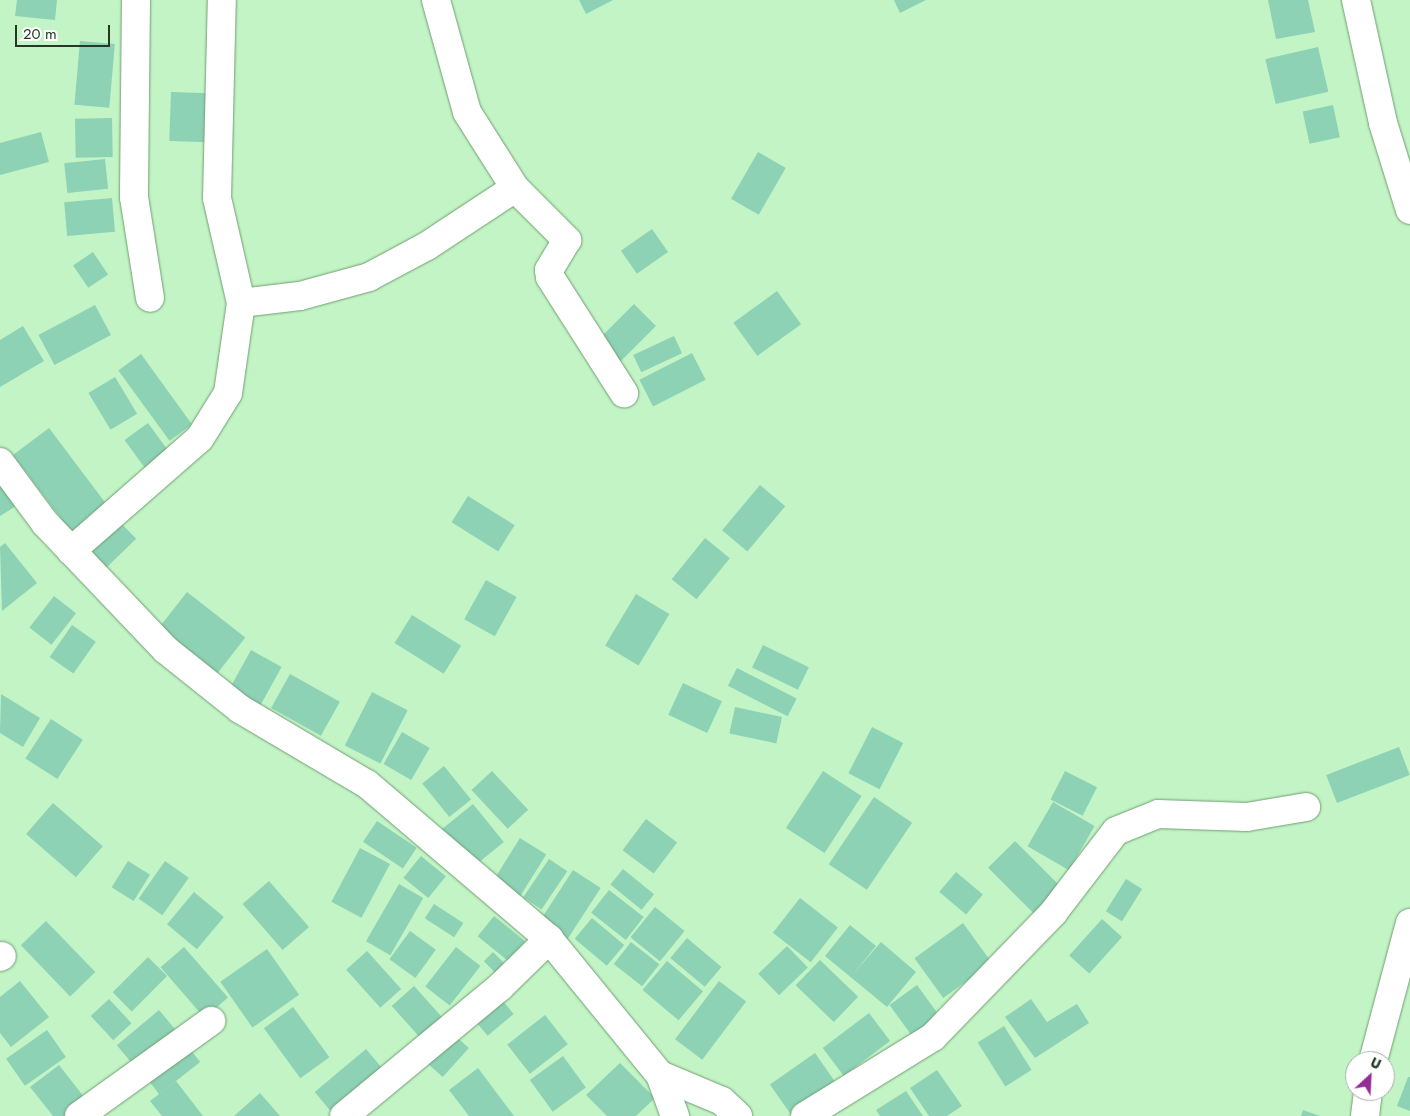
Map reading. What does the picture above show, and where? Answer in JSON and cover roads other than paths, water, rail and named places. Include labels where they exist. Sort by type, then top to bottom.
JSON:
[{"type":"street","points":[[136,0],[134,197],[150,298]]},
{"type":"street","points":[[71,551],[200,438],[216,417],[234,368],[241,303],[217,198],[222,0]]},
{"type":"street","points":[[436,0],[467,112],[515,188],[567,240],[549,270],[550,277],[624,393]]},
{"type":"street","points":[[1356,0],[1383,123],[1410,210]]},
{"type":"street","points":[[241,303],[300,296],[369,277],[427,246],[515,188]]},
{"type":"street","points":[[0,462],[71,551],[166,650],[240,709],[368,784],[549,939],[660,1075],[674,1116]]},
{"type":"street","points":[[805,1116],[933,1036],[1054,913],[1116,832],[1158,814],[1247,817],[1306,807]]},
{"type":"street","points":[[1376,1051],[1410,923]]},
{"type":"street","points":[[344,1116],[500,987],[549,939]]},
{"type":"street","points":[[79,1116],[211,1021]]},
{"type":"street","points":[[660,1075],[722,1101],[738,1116]]},
{"type":"street","points":[[1365,1116],[1367,1101]]}]
